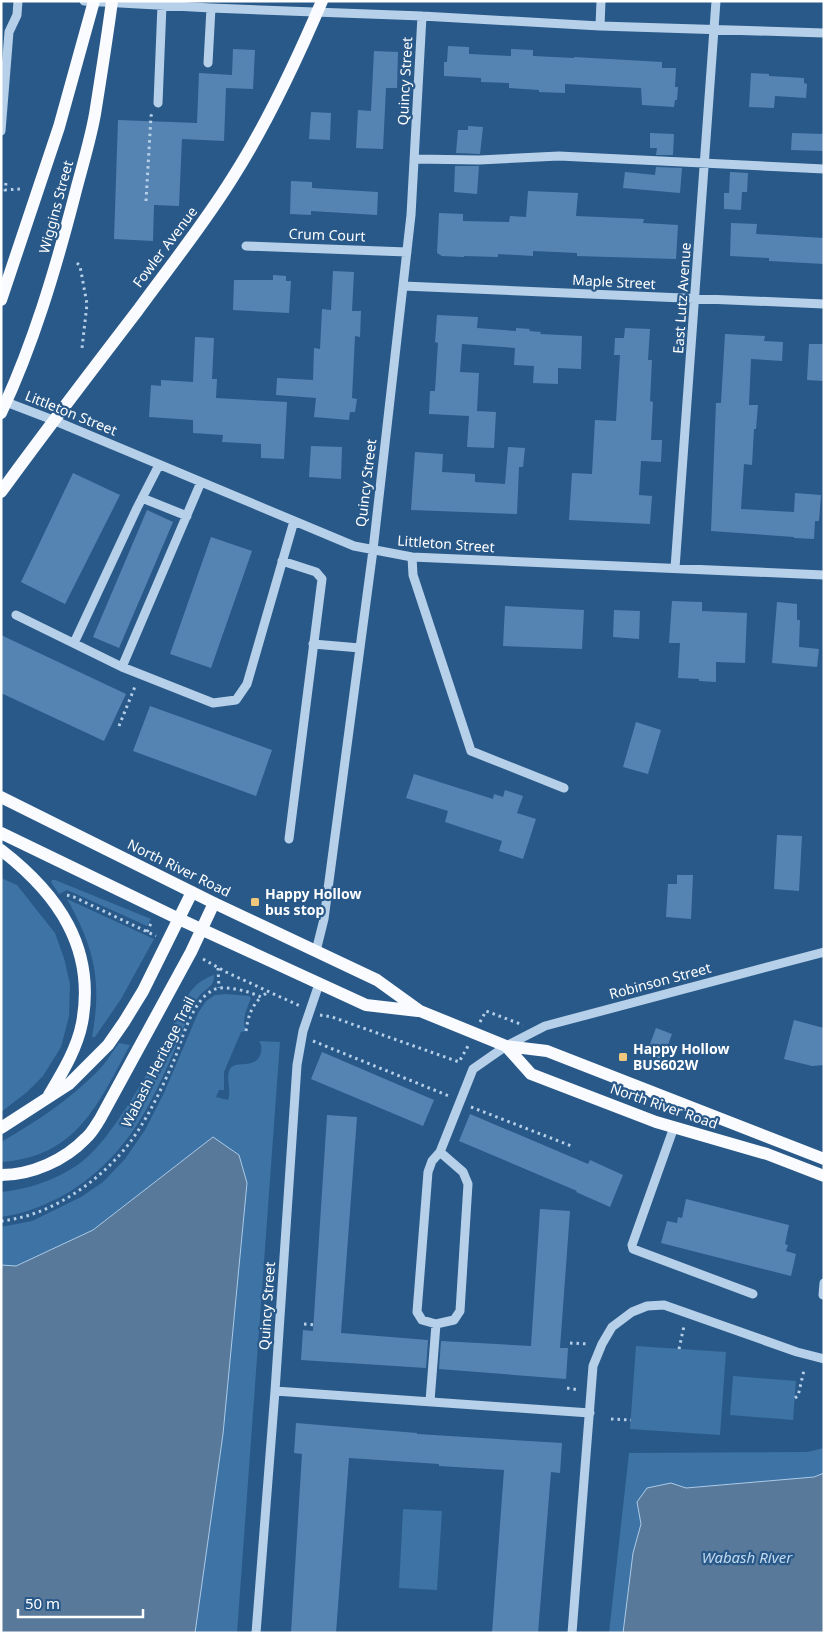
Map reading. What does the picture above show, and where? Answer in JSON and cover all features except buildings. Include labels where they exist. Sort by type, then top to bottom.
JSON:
[{"type":"main road","points":[[1,300],[59,127],[94,1]]},
{"type":"main road","name":"Wiggins Street","points":[[4,408],[16,381],[44,301],[67,227],[95,115],[112,2]]},
{"type":"main road","name":"Fowler Avenue","points":[[1,492],[53,420],[200,227],[234,177],[271,111],[320,7]]},
{"type":"main road","name":"North River Road","points":[[1,797],[214,903],[377,980],[420,1011],[506,1046],[546,1051],[824,1159]]},
{"type":"main road","name":"North River Road","points":[[1,833],[179,920],[366,1005],[420,1011]]},
{"type":"main road","points":[[1,850],[39,882],[55,902],[67,922],[77,945],[83,972],[85,998],[82,1024],[72,1053],[47,1098]]},
{"type":"main road","points":[[1,1128],[69,1084],[108,1045],[143,991],[192,892]]},
{"type":"main road","points":[[1,1175],[28,1172],[51,1163],[69,1153],[87,1138],[100,1119],[191,952],[214,903]]},
{"type":"main road","name":"North River Road","points":[[506,1046],[532,1074],[656,1122],[767,1154],[824,1176]]},
{"type":"street","points":[[1,131],[9,32],[17,15],[18,1]]},
{"type":"street","points":[[84,1],[211,8],[239,5],[320,7],[422,16],[600,26],[824,33]]},
{"type":"street","points":[[600,26],[601,1]]},
{"type":"street","name":"East Lutz Avenue","points":[[675,568],[696,299],[716,1]]},
{"type":"street","points":[[158,103],[162,5]]},
{"type":"street","points":[[208,63],[211,8]]},
{"type":"street","name":"Quincy Street","points":[[316,951],[324,919],[373,550],[407,252],[415,159],[422,16]]},
{"type":"street","points":[[415,159],[479,160],[559,156],[824,169]]},
{"type":"street","name":"Crum Court","points":[[246,246],[407,252]]},
{"type":"street","name":"Maple Street","points":[[403,286],[824,304]]},
{"type":"street","name":"Littleton Street","points":[[4,408],[53,420],[354,546],[373,550],[412,557],[824,575]]},
{"type":"street","points":[[74,643],[159,465]]},
{"type":"street","points":[[122,667],[201,482]]},
{"type":"street","points":[[142,498],[187,516]]},
{"type":"street","points":[[16,615],[122,667],[213,703],[236,700],[247,684],[294,521]]},
{"type":"street","points":[[412,557],[413,575],[471,751],[564,788]]},
{"type":"street","points":[[282,561],[316,572],[322,579],[289,839]]},
{"type":"street","points":[[314,644],[360,648]]},
{"type":"street","name":"Robinson Street","points":[[436,1324],[422,1320],[417,1312],[428,1172],[432,1161],[440,1152],[473,1069],[506,1046],[545,1026],[824,952]]},
{"type":"street","name":"Quincy Street","points":[[256,1633],[275,1391],[297,1064],[303,1031],[319,984]]},
{"type":"street","points":[[674,1128],[632,1245],[634,1248],[753,1294]]},
{"type":"street","points":[[430,1401],[436,1324],[454,1320],[460,1311],[468,1184],[463,1172],[440,1152]]},
{"type":"street","points":[[823,1295],[824,1283]]},
{"type":"street","points":[[572,1633],[593,1366],[602,1344],[612,1327],[632,1312],[647,1306],[664,1304],[797,1352],[824,1359]]},
{"type":"street","points":[[275,1391],[590,1413]]},
{"type":"path","points":[[146,201],[151,116],[158,103]]},
{"type":"path","points":[[6,182],[5,190],[20,189]]},
{"type":"path","points":[[77,263],[80,266],[87,304],[82,348]]},
{"type":"path","points":[[119,726],[140,674]]},
{"type":"path","points":[[62,896],[74,897],[155,936]]},
{"type":"path","points":[[147,932],[152,921]]},
{"type":"path","points":[[261,997],[249,992],[219,988],[218,968],[293,1003]]},
{"type":"path","name":"Wabash Heritage Trail","points":[[1,1221],[25,1216],[49,1207],[89,1183],[113,1162],[130,1142],[144,1120],[168,1075],[195,1009],[204,997],[219,988]]},
{"type":"path","points":[[246,1031],[248,1018],[254,1004],[268,992]]},
{"type":"path","points":[[484,1015],[486,1011],[508,1019]]},
{"type":"path","points":[[324,1016],[332,1017],[459,1062]]},
{"type":"path","points":[[313,1041],[448,1096]]},
{"type":"path","points":[[471,1107],[574,1148]]},
{"type":"path","points":[[304,1324],[317,1325]]},
{"type":"path","points":[[679,1349],[684,1326]]},
{"type":"path","points":[[570,1343],[588,1344]]},
{"type":"path","points":[[798,1398],[804,1370]]},
{"type":"path","points":[[567,1388],[579,1390]]},
{"type":"path","points":[[611,1419],[631,1420]]},
{"type":"shaded area","points":[[1,878],[17,885],[55,933],[64,958],[70,984],[69,1016],[61,1047],[43,1076],[26,1093],[1,1112]]},
{"type":"shaded area","points":[[52,880],[151,919],[147,926],[67,890],[59,894],[51,882]]},
{"type":"shaded area","points":[[67,899],[154,939],[121,999],[95,1037],[92,1037],[96,999],[94,966],[84,934]]},
{"type":"shaded area","points":[[214,975],[212,984],[200,995],[191,1010],[161,1081],[143,1115],[134,1130],[111,1158],[84,1182],[53,1201],[36,1208],[1,1217],[1,1192],[21,1189],[49,1180],[76,1166],[91,1154],[105,1138],[145,1078],[188,995],[199,983]]},
{"type":"shaded area","points":[[215,995],[249,996],[251,998],[244,1018],[246,1031],[241,1032],[224,1072],[224,1090],[219,1090],[216,1097],[228,1100],[230,1069],[236,1065],[251,1063],[259,1058],[261,1046],[259,1041],[280,1042],[237,1633],[195,1633],[223,1434],[247,1183],[239,1155],[213,1137],[93,1230],[16,1266],[1,1265],[1,1227],[32,1221],[81,1197],[103,1182],[125,1159],[145,1130],[164,1093],[198,1013],[206,1001]]},
{"type":"shaded area","points":[[119,1043],[130,1045],[95,1107],[82,1124],[67,1138],[49,1150],[27,1158],[1,1162],[1,1142],[76,1092],[101,1068]]},
{"type":"shaded area","points":[[636,1346],[726,1352],[720,1435],[630,1429]]},
{"type":"shaded area","points":[[733,1376],[796,1381],[793,1420],[730,1415]]},
{"type":"shaded area","points":[[824,1448],[824,1473],[814,1477],[686,1488],[671,1483],[637,1502],[641,1524],[633,1553],[623,1633],[609,1633],[629,1453],[807,1452]]},
{"type":"shaded area","points":[[403,1509],[442,1511],[437,1590],[399,1588]]},
{"type":"water","points":[[213,1137],[239,1155],[247,1183],[223,1434],[195,1633],[1,1633],[1,1265],[16,1266],[93,1230]]},
{"type":"water","name":"Wabash River","points":[[824,1473],[824,1633],[623,1633],[633,1553],[641,1524],[637,1502],[647,1488],[671,1483],[686,1488],[814,1477]]},
{"type":"place","name":"Happy Hollow bus stop","points":[[255,902]]},
{"type":"place","name":"Happy Hollow BUS602W","points":[[623,1057]]}]
